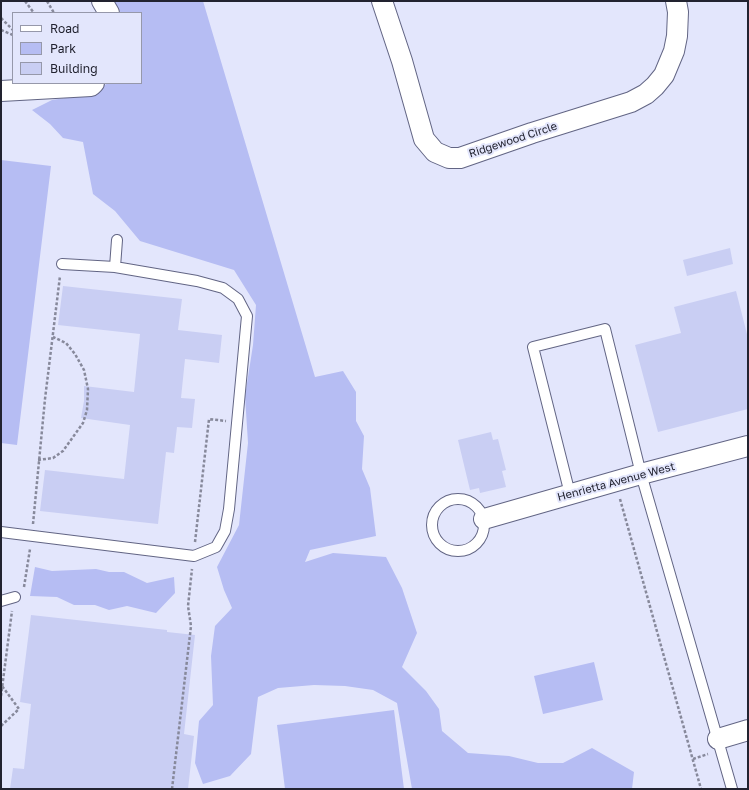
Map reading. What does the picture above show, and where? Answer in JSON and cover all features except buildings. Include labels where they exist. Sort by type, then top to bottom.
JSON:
[{"type":"street","points":[[102,1],[108,12]]},
{"type":"street","name":"Ridgewood Circle","points":[[382,1],[402,61],[424,139],[428,146],[435,152],[449,158],[460,158],[532,133],[631,102],[646,94],[664,75],[674,51],[677,36],[678,12],[676,1]]},
{"type":"street","points":[[1,91],[92,86],[93,84]]},
{"type":"street","name":"Henrietta Avenue West","points":[[484,519],[641,474],[748,446]]},
{"type":"street","points":[[718,739],[748,730]]},
{"type":"lane","points":[[115,267],[117,240]]},
{"type":"lane","points":[[1,532],[194,556],[216,547],[226,531],[247,316],[238,299],[223,288],[197,281],[115,267],[62,264]]},
{"type":"lane","points":[[570,494],[533,347],[605,329],[641,474],[732,789]]},
{"type":"lane","points":[[460,498],[476,504],[484,519],[483,536],[472,548],[455,552],[440,545],[431,531],[433,514],[444,501],[460,498]]},
{"type":"lane","points":[[1,601],[15,597]]},
{"type":"path","points":[[25,1],[33,12]]},
{"type":"path","points":[[47,1],[53,12]]},
{"type":"path","points":[[1,18],[12,29]]},
{"type":"path","points":[[1,30],[12,35]]},
{"type":"path","points":[[32,536],[38,460],[62,264]]},
{"type":"path","points":[[38,460],[53,458],[63,451],[83,423],[87,410],[88,389],[84,370],[75,354],[66,343],[53,337]]},
{"type":"path","points":[[172,789],[191,626],[188,606],[209,419]]},
{"type":"path","points":[[616,482],[702,789]]},
{"type":"path","points":[[1,696],[1,686],[15,597],[23,593],[28,555]]},
{"type":"path","points":[[1,686],[19,709],[1,726]]},
{"type":"green space","points":[[113,1],[203,1],[315,377],[343,371],[356,392],[356,421],[364,436],[362,469],[370,488],[376,536],[310,550],[305,562],[333,553],[386,557],[402,588],[417,633],[402,667],[426,691],[439,709],[442,731],[468,753],[509,756],[538,763],[563,763],[592,748],[634,772],[632,789],[412,789],[397,703],[373,690],[345,686],[314,685],[278,688],[258,697],[251,754],[230,776],[203,784],[195,763],[199,721],[213,705],[211,656],[215,626],[232,608],[224,590],[217,567],[239,525],[248,443],[245,396],[253,345],[256,305],[234,270],[140,241],[115,211],[93,194],[83,142],[63,138],[50,124],[32,110],[52,100],[97,93],[106,84],[142,84],[142,12],[120,12]]},
{"type":"green space","points":[[1,160],[51,166],[17,445],[1,443]]},
{"type":"green space","points":[[35,567],[52,571],[96,569],[109,572],[124,572],[147,583],[174,577],[175,593],[156,613],[127,606],[109,610],[95,605],[74,605],[57,597],[30,596]]},
{"type":"green space","points":[[594,662],[603,700],[543,714],[534,676]]},
{"type":"green space","points":[[394,710],[404,789],[285,789],[277,725]]}]
